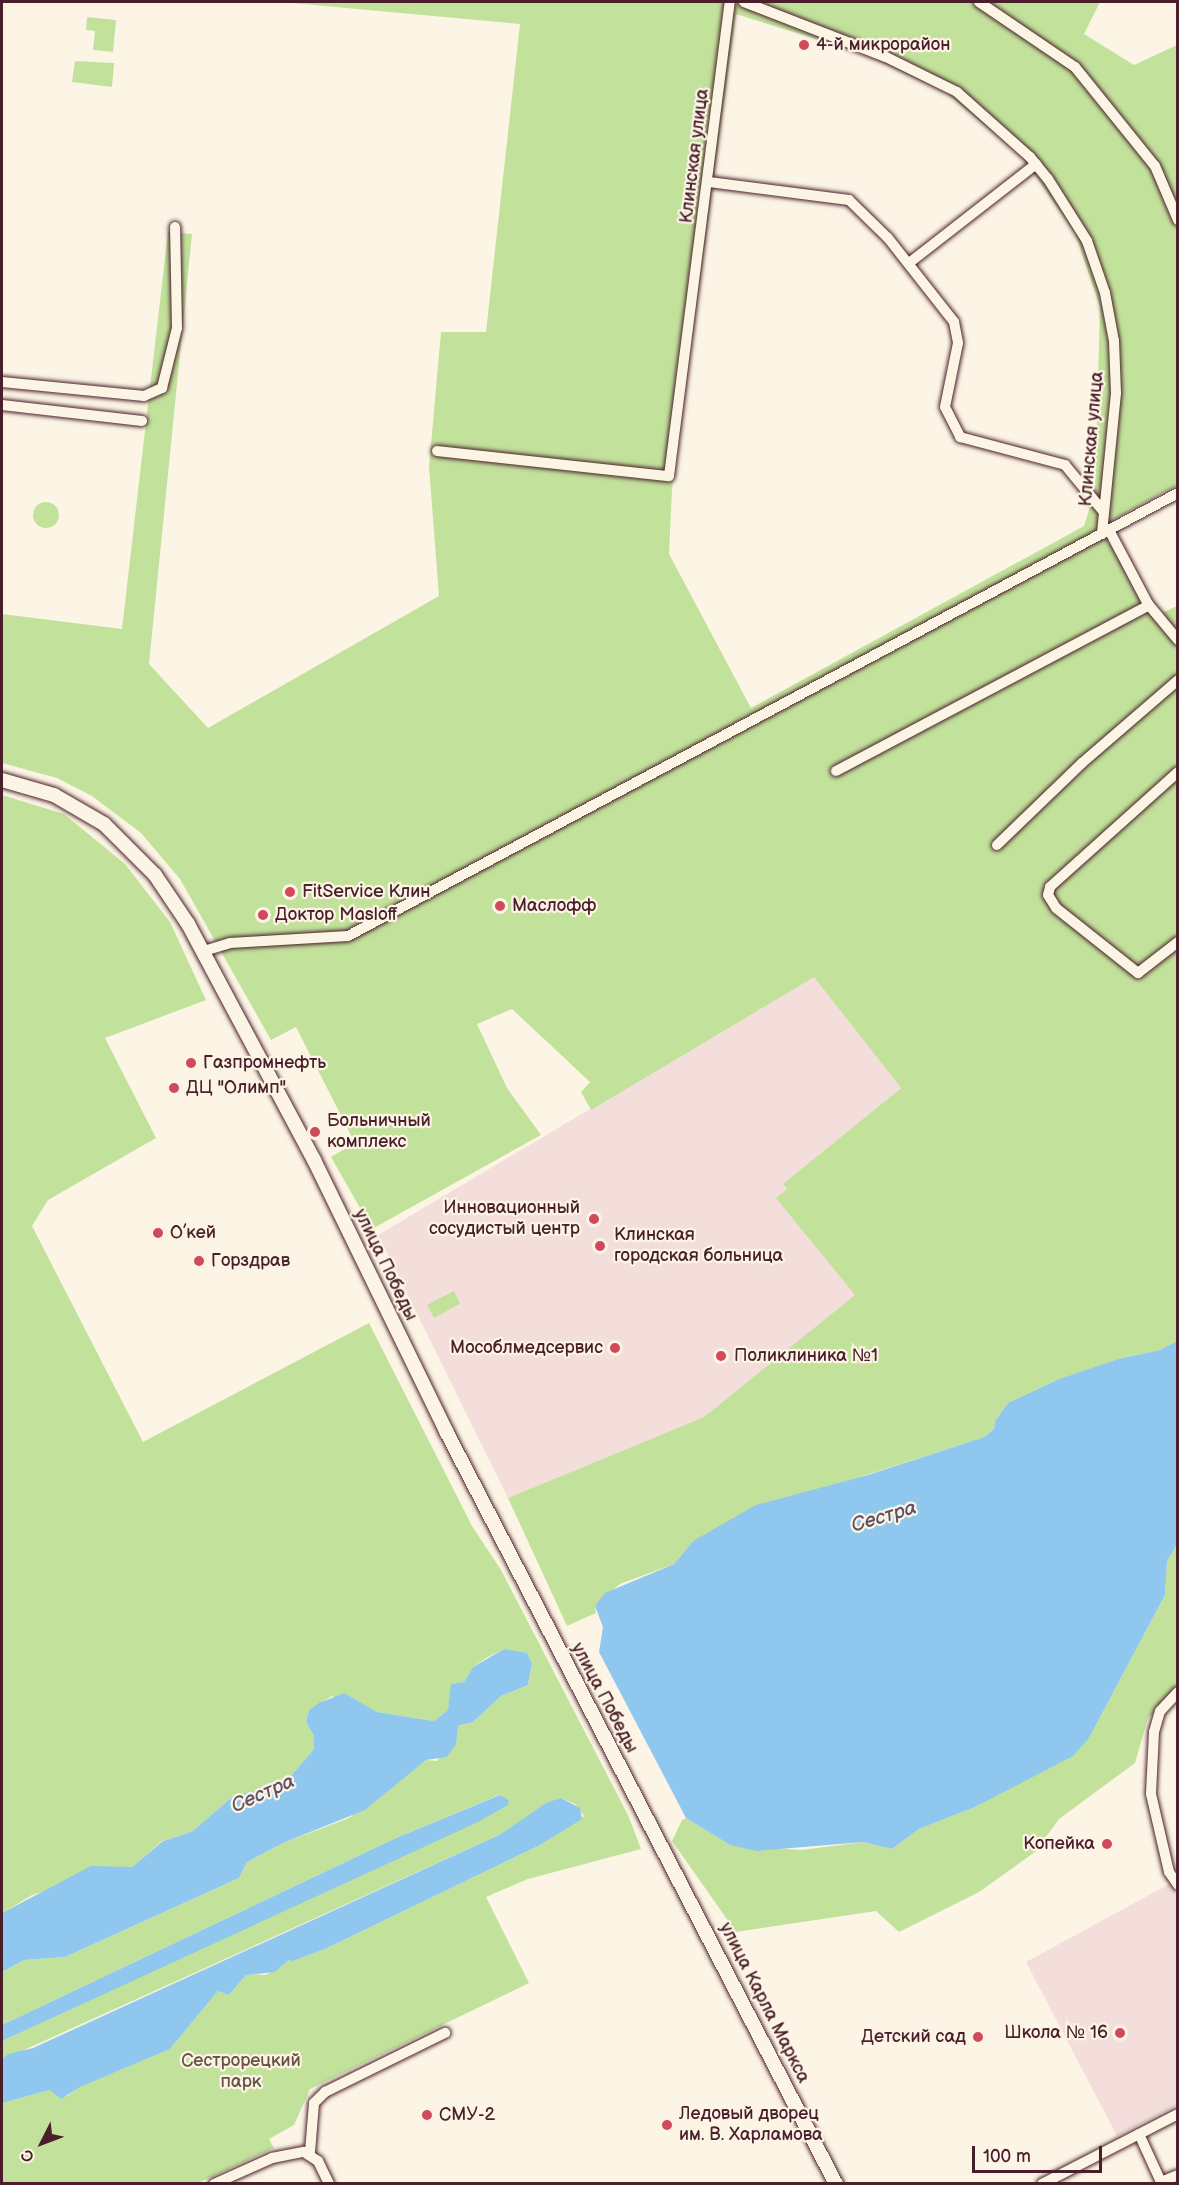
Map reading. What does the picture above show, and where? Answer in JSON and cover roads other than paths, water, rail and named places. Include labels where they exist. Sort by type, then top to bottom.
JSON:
[{"type":"street","name":"Клинская улица","points":[[437,451],[669,476],[709,182],[730,2]]},
{"type":"street","name":"Клинская улица","points":[[744,2],[931,78],[985,115],[1036,164],[1087,241],[1105,293],[1114,341],[1116,393],[1103,511],[1105,532]]},
{"type":"street","points":[[979,2],[1075,67],[1155,166],[1178,220]]},
{"type":"street","points":[[909,263],[1036,164]]},
{"type":"street","points":[[709,182],[849,200],[909,263],[954,322],[958,343],[945,407],[949,421],[960,437],[1065,465],[1103,511]]},
{"type":"street","points":[[2,382],[144,396],[162,388],[177,328],[175,227]]},
{"type":"street","points":[[2,405],[142,421]]},
{"type":"street","points":[[204,951],[230,943],[348,936],[1178,493]]},
{"type":"street","points":[[1105,532],[1149,606],[1178,640]]},
{"type":"street","points":[[837,771],[1149,606]]},
{"type":"street","points":[[997,845],[1082,763],[1178,680]]},
{"type":"street","points":[[1178,772],[1050,888],[1048,895],[1056,908],[1138,973],[1178,942]]},
{"type":"street","name":"улица Победы","points":[[2,780],[63,799],[117,834],[162,884],[204,951],[659,1840]]},
{"type":"street","points":[[1176,1695],[1160,1711],[1154,1732],[1151,1794],[1169,1872],[1178,1885]]},
{"type":"street","name":"улица Карла Маркса","points":[[659,1840],[836,2184]]},
{"type":"street","points":[[329,2184],[310,2152],[314,2103],[325,2092],[445,2033]]},
{"type":"street","points":[[1042,2184],[1178,2114]]},
{"type":"street","points":[[1139,2134],[1161,2182],[1178,2175]]},
{"type":"street","points":[[214,2184],[272,2158],[310,2152]]},
{"type":"water","name":"Сестра","points":[[1177,1341],[1178,1542],[1167,1561],[1165,1595],[1089,1738],[1073,1756],[975,1807],[919,1829],[892,1849],[863,1842],[757,1851],[730,1845],[686,1818],[599,1652],[603,1627],[595,1606],[605,1593],[674,1564],[693,1541],[756,1505],[868,1475],[984,1437],[994,1429],[995,1421],[1008,1403],[1059,1379],[1118,1359],[1160,1350]]},
{"type":"water","name":"Сестра","points":[[504,1649],[527,1653],[532,1664],[528,1685],[501,1696],[473,1722],[458,1726],[456,1744],[447,1757],[426,1760],[365,1810],[283,1843],[247,1862],[239,1878],[65,1957],[24,1960],[2,1972],[2,1913],[91,1866],[132,1867],[163,1841],[193,1831],[233,1796],[284,1784],[314,1749],[314,1736],[306,1722],[309,1710],[319,1703],[344,1693],[377,1712],[434,1721],[448,1710],[451,1684],[464,1682],[473,1667]]},
{"type":"water","points":[[500,1795],[509,1800],[508,1805],[476,1823],[2,2041],[2,2025],[396,1838]]},
{"type":"water","points":[[561,1798],[580,1808],[582,1819],[540,1845],[325,1949],[293,1961],[288,1960],[275,1972],[246,1975],[229,1995],[218,1991],[170,2049],[80,2087],[61,2099],[50,2090],[2,2103],[2,2060],[8,2054],[33,2048],[501,1834],[546,1803]]},
{"type":"place","name":"4-й микрорайон","points":[[804,45]]},
{"type":"place","name":"FitService Клин","points":[[290,892]]},
{"type":"place","name":"Маслофф","points":[[500,906]]},
{"type":"place","name":"Доктор Masloff","points":[[263,915]]},
{"type":"place","name":"Газпромнефть","points":[[191,1063]]},
{"type":"place","name":"ДЦ \"Олимп\"","points":[[174,1088]]},
{"type":"place","name":"Больничный комплекс","points":[[315,1132]]},
{"type":"place","name":"Инновационный сосудистый центр","points":[[594,1219]]},
{"type":"place","name":"О’кей","points":[[158,1233]]},
{"type":"place","name":"Клинская городская больница","points":[[600,1246]]},
{"type":"place","name":"Горздрав","points":[[199,1261]]},
{"type":"place","name":"Мособлмедсервис","points":[[615,1348]]},
{"type":"place","name":"Поликлиника №1","points":[[721,1356]]},
{"type":"place","name":"Копейка","points":[[1107,1844]]},
{"type":"place","name":"Школа № 16","points":[[1120,2033]]},
{"type":"place","name":"Детский сад","points":[[978,2037]]},
{"type":"place","name":"СМУ-2","points":[[427,2115]]},
{"type":"place","name":"Ледовый дворец им. В. Харламова","points":[[667,2125]]},
{"type":"park label","name":"Сестрорецкий парк","points":[[241,2072]]}]
